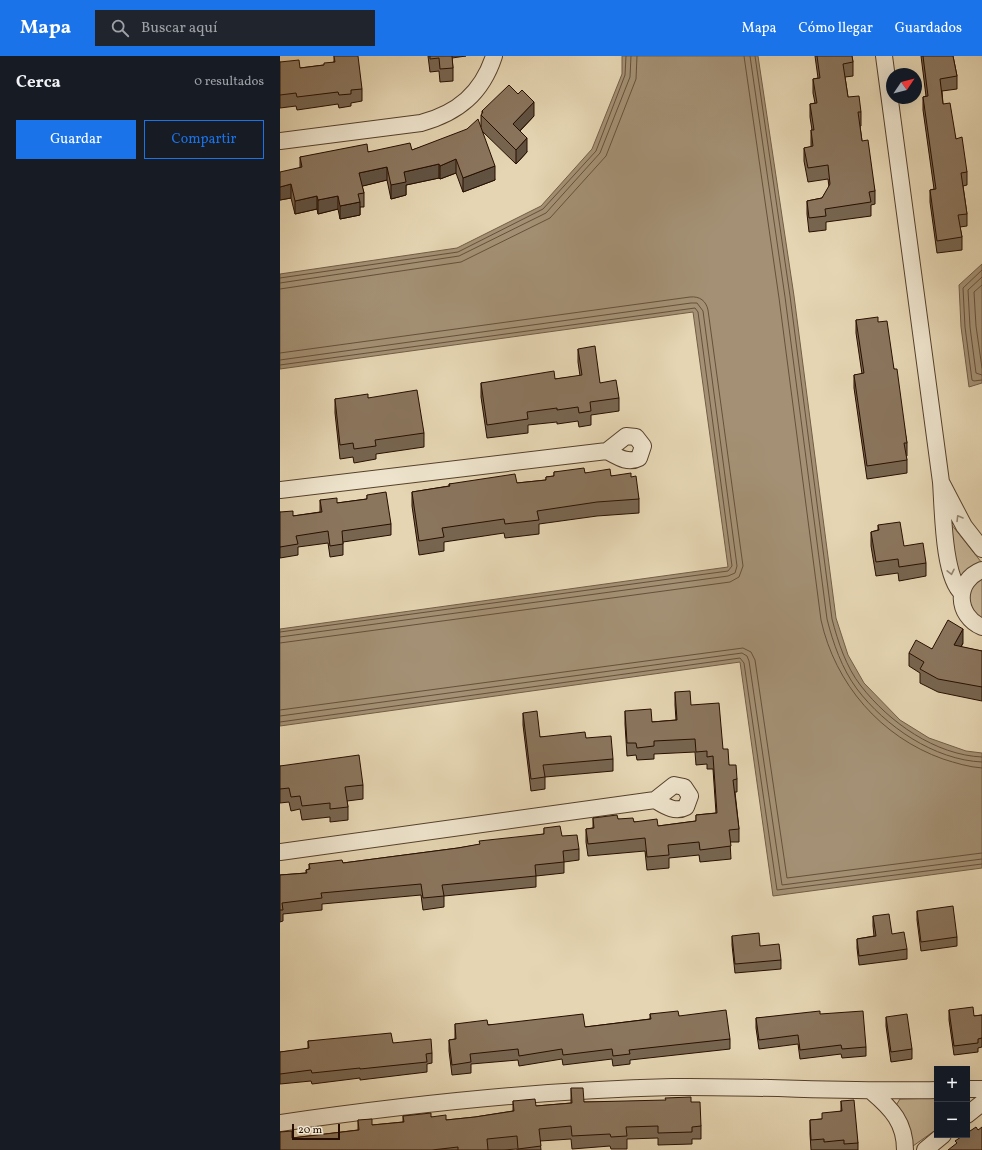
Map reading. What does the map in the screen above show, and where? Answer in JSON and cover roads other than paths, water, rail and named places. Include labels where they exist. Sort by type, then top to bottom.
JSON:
[{"type":"street","points":[[280,141],[421,123],[441,118],[470,97],[482,84],[494,56]]},
{"type":"street","points":[[884,56],[941,482],[947,554],[952,579],[957,589],[962,593]]},
{"type":"street","points":[[280,490],[607,452]]},
{"type":"street","points":[[941,482],[964,526],[982,549]]},
{"type":"street","points":[[982,570],[968,578],[962,593],[962,605],[966,614],[972,622],[982,627]]},
{"type":"street","points":[[280,852],[655,800]]},
{"type":"street","points":[[280,1123],[383,1108],[477,1098],[574,1091],[725,1088],[872,1092],[934,1090]]},
{"type":"street","points":[[970,1089],[982,1089]]},
{"type":"street","points":[[872,1092],[891,1109],[901,1126],[905,1150]]},
{"type":"street","points":[[970,1113],[982,1103]]},
{"type":"street","points":[[925,1150],[939,1138]]},
{"type":"water","points":[[622,56],[758,56],[794,296],[836,618],[848,655],[864,683],[900,720],[929,738],[966,751],[982,753],[982,868],[773,896],[740,662],[280,726],[280,629],[728,567],[693,312],[280,369],[280,274],[457,248],[541,206],[592,149],[622,74]]},
{"type":"water","points":[[982,264],[982,383],[969,387],[961,327],[959,285]]}]
